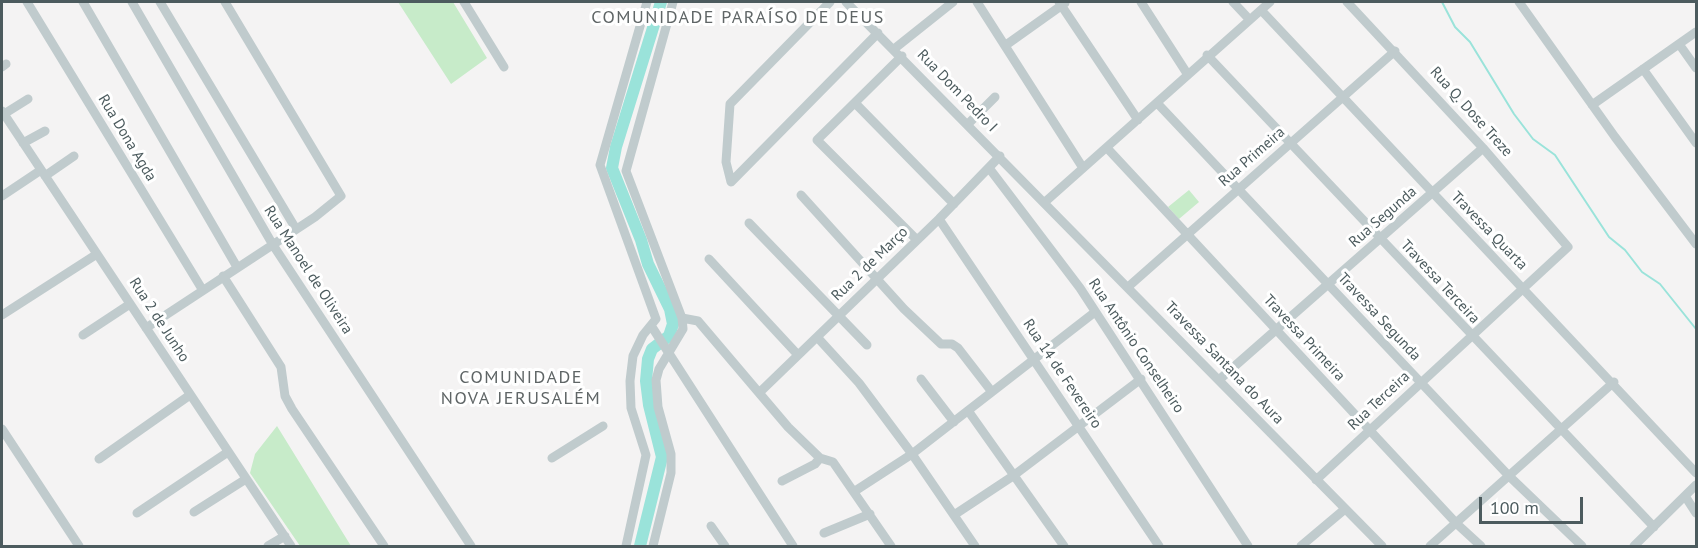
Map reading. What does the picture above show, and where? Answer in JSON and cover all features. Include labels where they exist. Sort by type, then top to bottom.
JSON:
[{"type":"street","name":"Rua Dona Agda","points":[[27,2],[202,289]]},
{"type":"street","points":[[83,2],[237,267]]},
{"type":"street","name":"Rua Manoel de Oliveira","points":[[132,2],[273,244],[471,546]]},
{"type":"street","points":[[160,2],[296,229]]},
{"type":"street","points":[[146,328],[202,289],[315,217],[340,195],[225,2]]},
{"type":"street","points":[[464,2],[504,67]]},
{"type":"street","points":[[626,546],[646,455],[631,408],[630,381],[633,356],[643,335],[656,319],[600,165],[647,2]]},
{"type":"street","points":[[652,546],[671,473],[671,454],[656,392],[659,369],[666,350],[683,329],[682,318],[626,171],[673,2]]},
{"type":"street","points":[[830,2],[730,104],[726,162],[728,176],[733,182],[878,33]]},
{"type":"street","name":"Rua Dom Pedro I","points":[[846,2],[1045,202]]},
{"type":"street","points":[[917,240],[817,140],[855,102],[898,52],[953,2]]},
{"type":"street","points":[[977,2],[1083,168]]},
{"type":"street","points":[[1141,2],[1188,75]]},
{"type":"street","points":[[1233,2],[1249,19]]},
{"type":"street","points":[[1045,202],[1158,104],[1207,55],[1270,2]]},
{"type":"street","name":"Rua Q. Dose Treze","points":[[1347,2],[1483,148],[1568,247]]},
{"type":"street","points":[[1518,2],[1696,244]]},
{"type":"street","points":[[1006,45],[1062,3],[1138,120]]},
{"type":"street","name":"Travessa Quarta","points":[[1261,10],[1614,382],[1696,473]]},
{"type":"street","points":[[1592,105],[1696,32]]},
{"type":"street","points":[[1679,44],[1696,68]]},
{"type":"street","name":"Rua Primeira","points":[[1128,287],[1395,51]]},
{"type":"street","name":"Travessa Terceira","points":[[1207,55],[1654,527]]},
{"type":"street","points":[[1643,69],[1696,143]]},
{"type":"street","points":[[968,124],[995,97]]},
{"type":"street","points":[[3,112],[28,99]]},
{"type":"street","points":[[855,102],[954,204]]},
{"type":"street","name":"Travessa Segunda","points":[[1158,104],[1509,476],[1582,546]]},
{"type":"street","name":"Rua 2 de Junho","points":[[3,112],[291,546]]},
{"type":"street","points":[[23,143],[45,131]]},
{"type":"street","name":"Travessa Primeira","points":[[1107,148],[1456,524],[1481,546]]},
{"type":"street","name":"Rua Segunda","points":[[1220,379],[1483,148]]},
{"type":"street","points":[[2,196],[74,156]]},
{"type":"street","name":"Rua 2 de Março","points":[[760,392],[874,279],[939,219],[1000,156]]},
{"type":"street","name":"Rua Antônio Conselheiro","points":[[988,168],[1048,244],[1095,312],[1248,546]]},
{"type":"street","points":[[801,195],[874,279],[941,344],[952,344],[957,348],[992,393]]},
{"type":"street","name":"Travessa Santana do Aura","points":[[1045,202],[1382,546]]},
{"type":"street","name":"Rua 14 de Fevereiro","points":[[939,219],[1159,546]]},
{"type":"street","points":[[748,223],[867,345]]},
{"type":"street","name":"Rua Terceira","points":[[1316,480],[1568,247]]},
{"type":"street","points":[[2,315],[97,254]]},
{"type":"street","points":[[709,259],[798,355]]},
{"type":"street","points":[[223,276],[281,367],[285,396],[291,409],[384,546]]},
{"type":"street","points":[[83,335],[130,304]]},
{"type":"street","points":[[855,491],[912,454],[969,412],[1095,312]]},
{"type":"street","points":[[682,318],[698,321],[788,427],[820,458],[833,462],[891,546]]},
{"type":"street","points":[[652,327],[793,546]]},
{"type":"street","points":[[817,337],[859,383],[912,454],[975,546]]},
{"type":"street","points":[[921,379],[954,422]]},
{"type":"street","points":[[954,515],[1012,476],[1140,379]]},
{"type":"street","points":[[1430,546],[1614,382]]},
{"type":"street","points":[[99,459],[190,395]]},
{"type":"street","points":[[969,412],[1012,476],[1064,546]]},
{"type":"street","points":[[552,458],[603,426]]},
{"type":"street","points":[[2,429],[78,546]]},
{"type":"street","points":[[137,513],[228,452]]},
{"type":"street","points":[[782,481],[815,464],[820,458]]},
{"type":"street","points":[[194,512],[246,479]]},
{"type":"street","points":[[1635,546],[1696,485]]},
{"type":"street","points":[[1685,496],[1696,513]]},
{"type":"street","points":[[1301,546],[1345,509]]},
{"type":"street","points":[[824,533],[870,514]]},
{"type":"street","points":[[711,526],[725,546]]},
{"type":"street","points":[[268,546],[285,536]]},
{"type":"green space","points":[[398,2],[453,2],[487,58],[451,84]]},
{"type":"green space","points":[[1189,190],[1199,202],[1179,219],[1168,207]]},
{"type":"green space","points":[[277,426],[351,546],[300,546],[250,473],[255,454]]},
{"type":"waterway","points":[[640,546],[662,457],[649,405],[646,381],[648,359],[652,349],[669,336],[673,324],[670,309],[648,264],[641,240],[612,168],[616,147],[661,2]]},
{"type":"waterway","points":[[1442,2],[1455,27],[1470,42],[1514,114],[1533,139],[1555,155],[1609,237],[1625,250],[1642,272],[1660,284],[1696,329]]},
{"type":"district","name":"COMUNIDADE PARAÍSO DE DEUS","points":[[738,18]]},
{"type":"district","name":"COMUNIDADE NOVA JERUSALÉM","points":[[521,388]]}]
